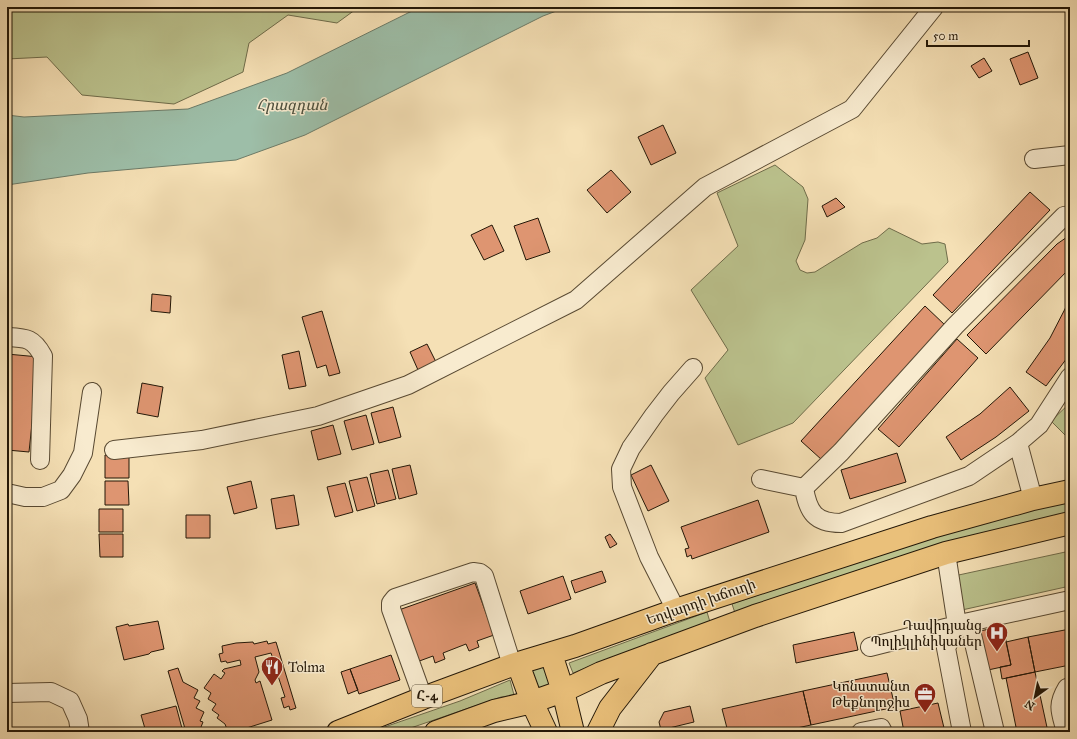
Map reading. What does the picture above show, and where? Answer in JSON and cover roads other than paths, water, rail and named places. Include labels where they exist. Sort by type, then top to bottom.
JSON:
[{"type":"main road","name":"Եղվարդի խճուղի","points":[[338,732],[423,698],[714,597],[932,527],[1033,499],[1070,491]]},
{"type":"main road","points":[[443,730],[494,711],[532,702],[563,691],[601,673],[723,628],[946,553],[1070,523]]},
{"type":"main road","points":[[714,597],[723,628]]},
{"type":"main road","points":[[551,654],[563,691],[573,732]]},
{"type":"main road","points":[[598,732],[610,708],[652,654]]},
{"type":"main road","points":[[515,665],[546,732]]},
{"type":"main road","points":[[443,730],[476,732]]},
{"type":"street","points":[[114,450],[202,440],[318,416],[408,385],[576,300],[705,187],[852,109],[934,7]]},
{"type":"street","points":[[1034,159],[1070,156]]},
{"type":"street","points":[[804,488],[841,452],[955,326],[1064,216],[1070,215]]},
{"type":"street","points":[[7,337],[24,338],[37,345],[43,356],[40,460]]},
{"type":"street","points":[[676,610],[649,557],[622,487],[621,469],[631,448],[654,415],[693,368]]},
{"type":"street","points":[[804,488],[810,510],[818,519],[830,523],[841,523],[969,476],[1018,443],[1039,425],[1070,377]]},
{"type":"street","points":[[7,493],[25,497],[43,497],[61,490],[72,475],[83,453],[92,392]]},
{"type":"street","points":[[1018,443],[1033,499]]},
{"type":"street","points":[[761,479],[804,488]]},
{"type":"street","points":[[946,553],[963,623],[995,732]]},
{"type":"street","points":[[423,698],[391,609],[391,603],[396,598],[473,572],[480,573],[484,576],[515,665]]},
{"type":"street","points":[[870,647],[963,623],[1070,600]]},
{"type":"street","points":[[962,732],[946,648],[963,623]]},
{"type":"street","points":[[1066,732],[1060,707],[1061,697],[1067,688],[1070,688]]},
{"type":"street","points":[[7,693],[51,692],[70,701],[78,719],[80,732]]},
{"type":"street","points":[[861,732],[881,728],[883,732]]},
{"type":"water","name":"Հրազդան","points":[[420,7],[567,7],[543,16],[305,135],[236,160],[88,173],[7,185],[7,115],[24,117],[188,109],[287,73]]},
{"type":"place","name":"Դավիդյանց Պոլիկլինիկաներ","points":[[997,652]]},
{"type":"place","name":"Tolma","points":[[272,686]]},
{"type":"place","name":"Կոնստանտ Թեքնոլոջիս","points":[[925,714]]}]
